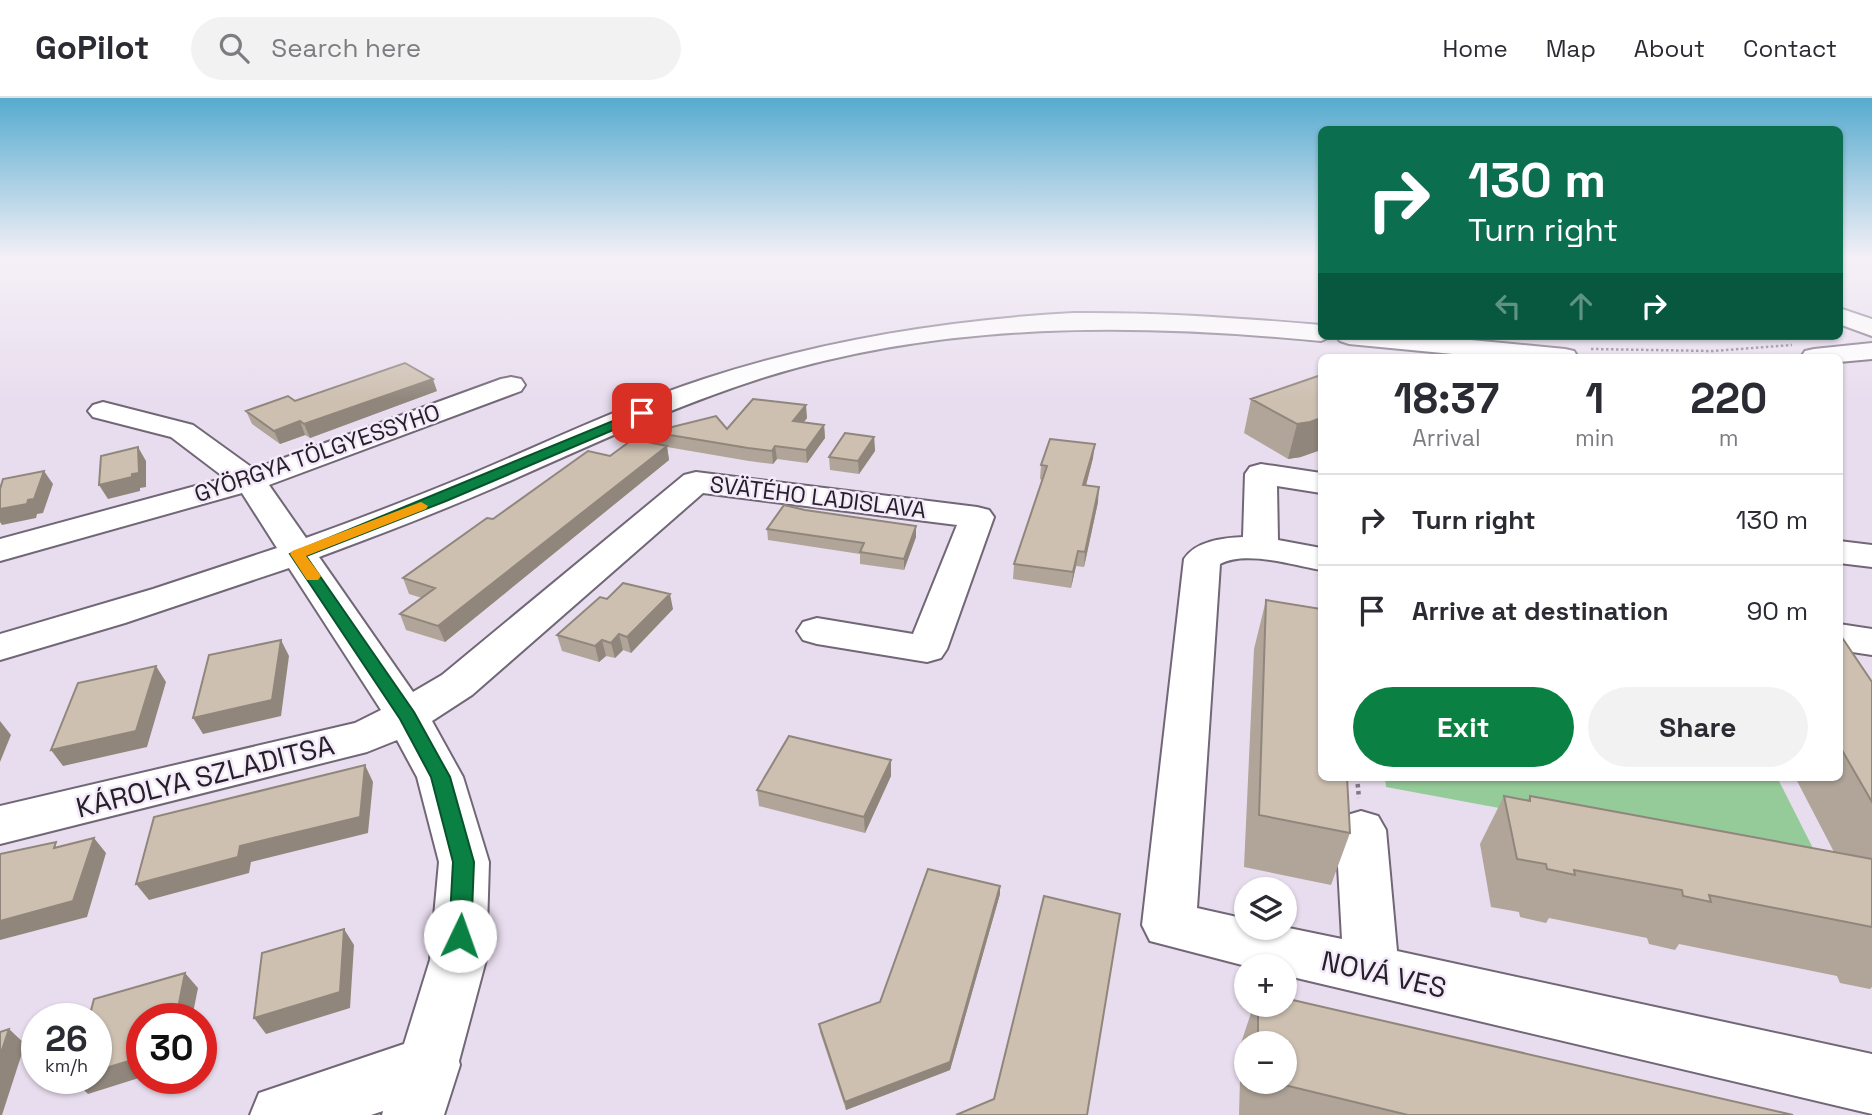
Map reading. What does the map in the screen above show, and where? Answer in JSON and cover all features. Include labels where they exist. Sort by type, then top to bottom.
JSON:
[{"type":"street","points":[[1843,317],[1872,328]]},
{"type":"street","points":[[0,647],[167,597],[297,554],[441,498],[619,421],[731,380],[840,351],[969,329],[1096,320],[1162,321],[1318,333]]},
{"type":"street","points":[[1402,340],[1573,353]]},
{"type":"street","points":[[1803,351],[1872,351]]},
{"type":"street","name":"GYÖRGYA TÖLGYESSYHO","points":[[0,550],[250,481],[511,385]]},
{"type":"street","points":[[103,411],[182,431],[250,481],[407,716],[440,777],[464,862],[458,960],[421,1090],[281,1115]]},
{"type":"street","points":[[1260,550],[1261,474],[1318,483]]},
{"type":"street","name":"SVÄTÉHO LADISLAVA","points":[[407,716],[457,685],[696,482],[977,517],[927,649],[817,631]]},
{"type":"street","name":"NOVÁ VES","points":[[1318,559],[1223,548],[1202,559],[1169,925],[1872,1084]]},
{"type":"street","points":[[1843,552],[1872,556]]},
{"type":"street","points":[[1843,641],[1869,660]]},
{"type":"street","name":"KÁROLYA SZLADITSA","points":[[0,825],[368,736],[407,716]]},
{"type":"street","points":[[1360,830],[1371,971]]},
{"type":"path","points":[[1573,353],[1803,351]]},
{"type":"green space","points":[[1385,781],[1779,781],[1823,868],[1386,787]]},
{"type":"building","points":[[405,363],[433,379],[304,424],[300,421],[274,431],[246,411],[288,396],[295,401]]},
{"type":"building","points":[[1318,376],[1318,419],[1310,422],[1297,424],[1251,399]]},
{"type":"building","points":[[753,399],[806,405],[793,421],[824,425],[806,450],[775,446],[772,451],[652,432],[716,416],[727,429]]},
{"type":"building","points":[[845,433],[874,437],[858,461],[829,457]]},
{"type":"building","points":[[633,439],[667,446],[438,626],[400,614],[435,588],[403,578],[487,518],[493,519],[588,451],[610,456]]},
{"type":"building","points":[[1050,439],[1095,444],[1083,485],[1099,487],[1085,552],[1078,551],[1073,572],[1014,564],[1047,466],[1041,465]]},
{"type":"building","points":[[138,447],[139,473],[99,485],[101,456]]},
{"type":"building","points":[[44,471],[34,499],[28,500],[27,504],[0,509],[3,479]]},
{"type":"building","points":[[784,505],[916,526],[904,559],[860,552],[864,543],[767,529]]},
{"type":"building","points":[[623,583],[670,594],[627,637],[619,634],[611,643],[602,640],[595,646],[557,635],[600,597],[607,599]]},
{"type":"building","points":[[1266,600],[1318,609],[1318,781],[1347,781],[1350,833],[1259,815]]},
{"type":"building","points":[[1843,639],[1872,682],[1872,802],[1843,752]]},
{"type":"building","points":[[281,640],[272,700],[193,718],[209,655]]},
{"type":"building","points":[[156,666],[136,731],[51,750],[78,683]]},
{"type":"building","points":[[789,736],[891,760],[864,817],[757,790]]},
{"type":"building","points":[[365,765],[360,817],[240,846],[238,857],[136,884],[154,817]]},
{"type":"building","points":[[1504,796],[1530,801],[1530,796],[1872,859],[1872,927],[1709,895],[1711,902],[1683,896],[1682,890],[1574,870],[1575,875],[1547,869],[1546,864],[1517,859]]},
{"type":"building","points":[[94,838],[73,901],[0,921],[0,854],[56,842],[54,848]]},
{"type":"building","points":[[928,869],[1000,886],[950,1062],[845,1102],[819,1024],[880,1002]]},
{"type":"building","points":[[1044,896],[1120,914],[1087,1115],[956,1115],[994,1099]]},
{"type":"building","points":[[344,929],[340,992],[254,1018],[262,953]]},
{"type":"building","points":[[185,973],[179,1003],[126,1003],[126,1062],[112,1066],[112,1003],[93,1003],[94,999]]},
{"type":"building","points":[[1297,1001],[1793,1115],[1408,1115],[1297,1088],[1297,1031],[1258,1031],[1258,1017],[1297,1017]]},
{"type":"building","points":[[9,1029],[0,1056],[0,1032]]},
{"type":"slow traffic","points":[[313,576],[297,554],[421,506]]},
{"type":"route","points":[[460,936],[464,862],[440,777],[407,716],[297,554],[441,498],[642,413]]}]
